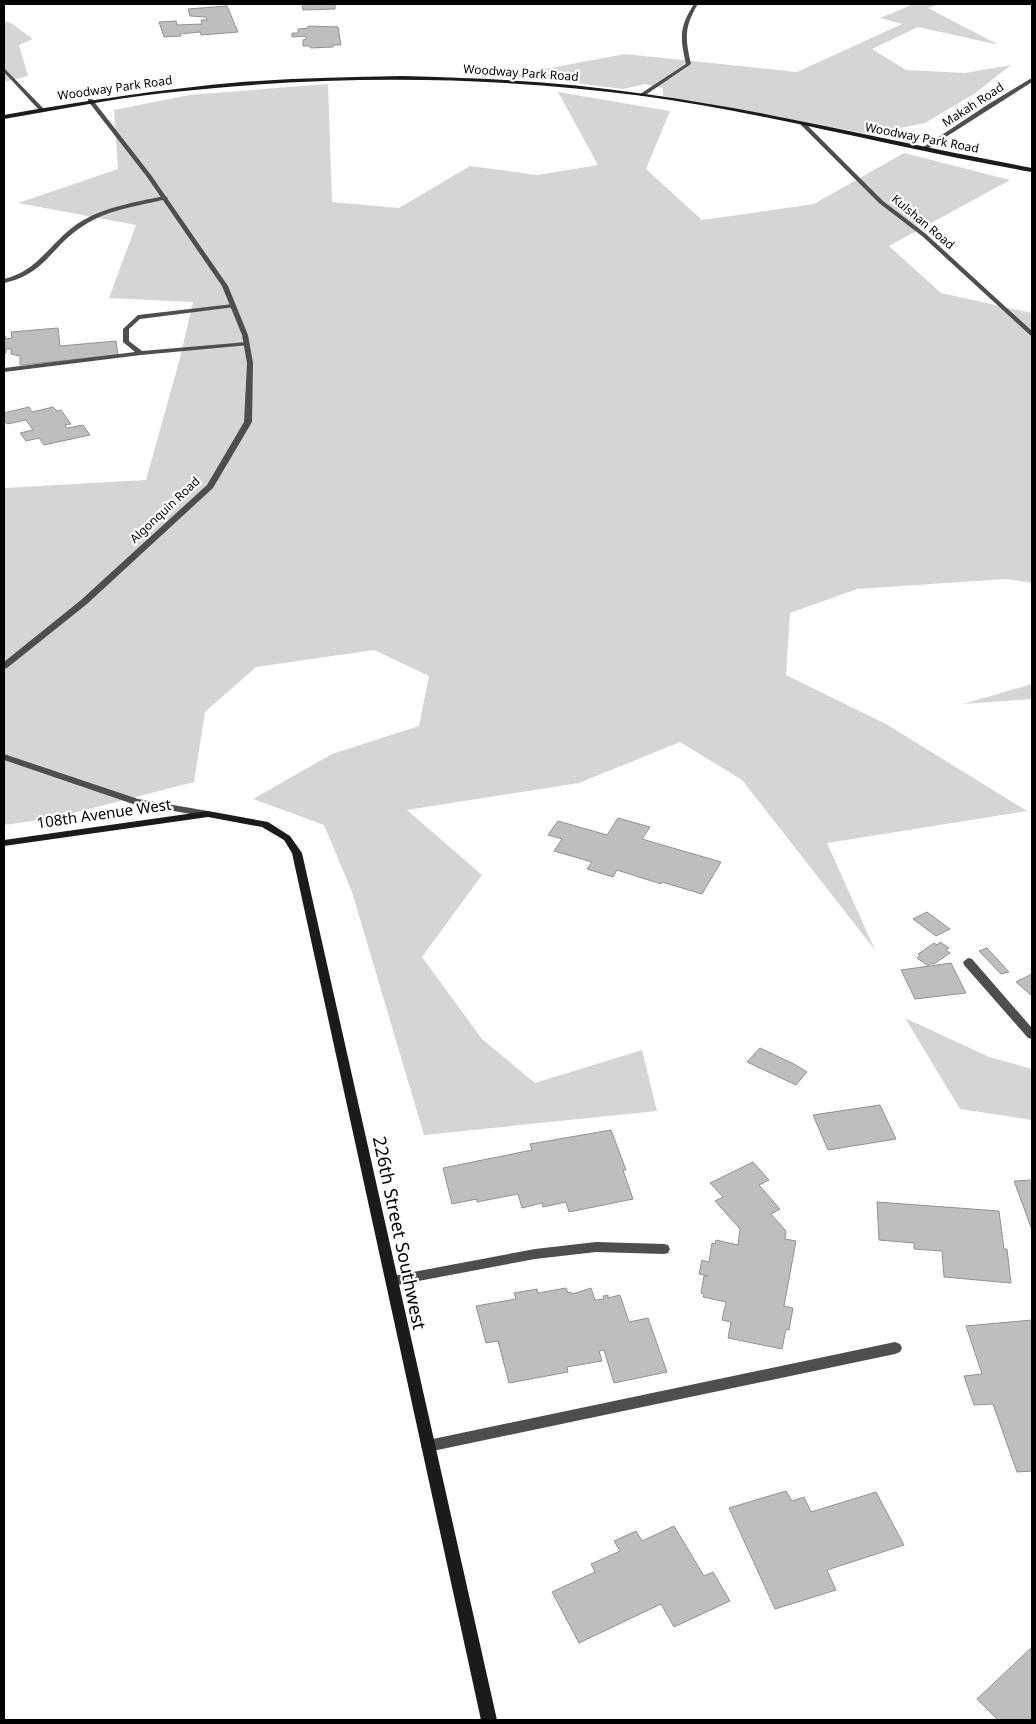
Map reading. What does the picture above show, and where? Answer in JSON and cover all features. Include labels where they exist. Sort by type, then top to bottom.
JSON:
[{"type":"street","points":[[642,95],[689,64],[682,34],[687,16],[696,4]]},
{"type":"street","points":[[4,69],[41,109]]},
{"type":"street","name":"Woodway Park Road","points":[[4,117],[90,100],[241,84],[324,79],[409,77],[485,79],[568,86],[693,102],[1032,170]]},
{"type":"street","name":"Makah Road","points":[[925,148],[1032,80]]},
{"type":"street","name":"Algonquin Road","points":[[4,666],[84,602],[210,486],[248,422],[250,363],[247,344],[225,286],[165,198],[90,100]]},
{"type":"street","name":"Kulshan Road","points":[[803,124],[881,202],[924,236],[1032,334]]},
{"type":"street","points":[[4,281],[21,277],[46,260],[68,233],[81,224],[103,213],[124,206],[165,198]]},
{"type":"street","points":[[141,353],[126,342],[126,329],[138,317],[233,306]]},
{"type":"street","points":[[4,370],[141,353],[247,344]]},
{"type":"street","points":[[4,757],[136,802],[208,814]]},
{"type":"street","name":"108th Avenue West","points":[[4,843],[208,814]]},
{"type":"street","name":"226th Street Southwest","points":[[208,814],[264,824],[287,838],[297,853],[489,1720]]},
{"type":"street","points":[[968,962],[1032,1035]]},
{"type":"street","points":[[392,1281],[535,1254],[587,1248],[664,1249]]},
{"type":"street","points":[[428,1446],[895,1348]]},
{"type":"shaded area","points":[[914,4],[940,4],[928,8],[999,45],[918,27],[872,49],[906,70],[965,73],[1011,65],[974,94],[925,123],[869,134],[663,96],[663,88],[645,84],[623,89],[513,75],[625,54],[797,72],[902,24],[880,18]]},
{"type":"shaded area","points":[[4,21],[11,23],[33,39],[19,45],[28,76],[4,82]]},
{"type":"shaded area","points":[[328,84],[332,202],[399,208],[470,166],[537,175],[598,165],[558,92],[670,111],[646,169],[702,220],[814,204],[904,153],[1010,180],[889,246],[941,293],[1032,313],[1032,583],[1006,579],[857,589],[790,613],[786,675],[886,724],[1027,811],[827,843],[875,950],[742,780],[680,742],[579,783],[407,810],[482,875],[422,957],[482,1039],[535,1083],[642,1050],[657,1111],[424,1135],[352,892],[324,825],[253,799],[332,754],[419,726],[429,676],[374,650],[256,667],[205,712],[194,782],[54,818],[4,825],[4,488],[146,480],[180,358],[193,302],[109,298],[136,225],[18,203],[118,169],[114,110],[189,95]]},
{"type":"shaded area","points":[[1032,684],[1032,699],[963,704]]},
{"type":"shaded area","points":[[905,1018],[989,1057],[1032,1069],[1032,1120],[960,1109]]},
{"type":"building","points":[[302,4],[335,4],[335,9],[303,10]]},
{"type":"building","points":[[227,6],[238,32],[201,35],[200,32],[164,37],[159,22],[176,21],[177,25],[202,24],[201,20],[207,20],[206,17],[190,16],[188,9]]},
{"type":"building","points":[[308,26],[338,27],[341,45],[311,48],[310,46],[303,46],[303,40],[306,39],[306,36],[292,37],[292,33],[298,33],[298,29],[308,28]]},
{"type":"building","points":[[58,328],[60,346],[116,341],[118,355],[20,365],[20,356],[11,354],[11,349],[6,349],[6,353],[4,353],[4,336],[6,339],[12,338],[11,332]]},
{"type":"building","points":[[29,407],[32,412],[53,407],[57,411],[61,410],[71,424],[65,425],[67,428],[83,425],[90,435],[44,445],[39,438],[26,441],[20,433],[33,430],[26,420],[7,424],[4,420],[4,413]]},
{"type":"building","points":[[618,818],[650,827],[642,839],[721,862],[702,894],[662,882],[661,884],[617,870],[613,877],[587,869],[592,862],[554,851],[562,839],[548,835],[558,821],[607,835]]},
{"type":"building","points":[[927,912],[950,929],[936,936],[913,919]]},
{"type":"building","points":[[940,942],[949,948],[946,950],[950,953],[928,966],[917,958],[920,955],[918,954],[934,943],[937,945]]},
{"type":"building","points":[[987,948],[1009,972],[1001,974],[979,951]]},
{"type":"building","points":[[951,963],[966,993],[915,999],[901,970]]},
{"type":"building","points":[[1032,974],[1032,996],[1016,982]]},
{"type":"building","points":[[760,1048],[807,1072],[796,1085],[747,1062]]},
{"type":"building","points":[[880,1105],[896,1139],[828,1150],[813,1115]]},
{"type":"building","points":[[611,1130],[626,1170],[623,1170],[633,1199],[569,1212],[566,1202],[543,1207],[542,1203],[522,1208],[518,1194],[477,1202],[477,1199],[452,1204],[443,1168],[532,1150],[530,1144]]},
{"type":"building","points":[[753,1162],[769,1180],[759,1185],[780,1209],[771,1214],[786,1231],[785,1239],[796,1241],[784,1306],[793,1308],[789,1330],[786,1329],[782,1349],[728,1338],[731,1322],[722,1320],[726,1302],[703,1297],[704,1294],[701,1293],[704,1276],[708,1276],[699,1274],[702,1260],[709,1262],[712,1243],[715,1244],[716,1240],[738,1245],[740,1229],[715,1201],[723,1197],[710,1183]]},
{"type":"building","points":[[1032,1180],[1032,1230],[1014,1181]]},
{"type":"building","points":[[877,1202],[999,1211],[1004,1249],[1007,1249],[1011,1283],[944,1277],[942,1251],[914,1249],[914,1243],[879,1240]]},
{"type":"building","points":[[566,1288],[568,1293],[571,1292],[572,1294],[591,1288],[595,1300],[604,1299],[603,1296],[608,1295],[608,1298],[620,1295],[629,1322],[648,1318],[667,1372],[614,1383],[604,1350],[599,1351],[602,1361],[567,1367],[568,1372],[509,1383],[498,1341],[486,1343],[476,1306],[516,1299],[514,1293],[537,1289],[538,1293]]},
{"type":"building","points":[[1032,1320],[1032,1471],[1017,1472],[993,1404],[974,1405],[964,1376],[982,1374],[966,1326]]},
{"type":"building","points":[[786,1491],[792,1501],[804,1497],[811,1512],[876,1492],[904,1545],[827,1570],[836,1590],[775,1609],[729,1508]]},
{"type":"building","points":[[674,1526],[704,1576],[713,1572],[730,1601],[674,1627],[661,1604],[579,1643],[552,1592],[595,1572],[591,1564],[620,1551],[614,1541],[636,1531],[642,1541]]},
{"type":"building","points":[[1032,1647],[1032,1720],[998,1720],[977,1699]]}]
